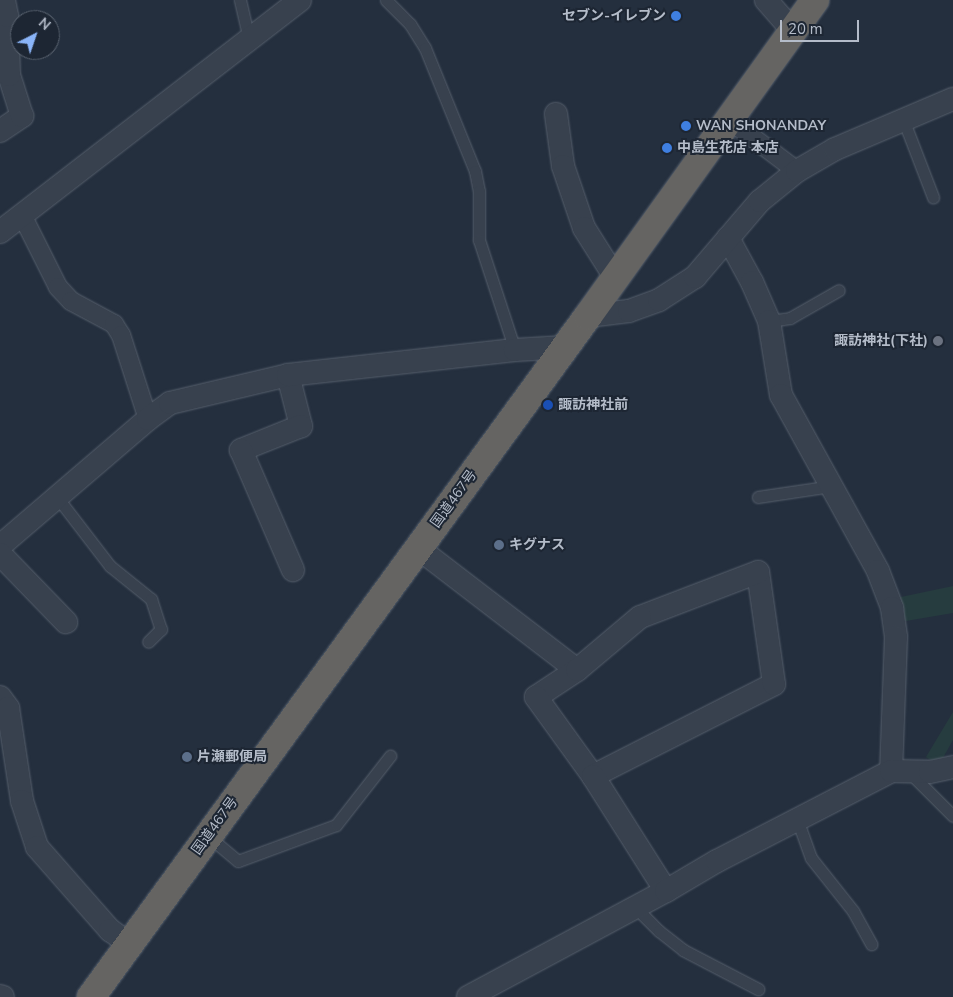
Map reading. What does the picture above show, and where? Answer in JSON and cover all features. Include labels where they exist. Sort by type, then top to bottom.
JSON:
[{"type":"highway","name":"国道467号","points":[[91,997],[588,316],[815,0]]},
{"type":"street","points":[[0,131],[22,116],[9,75],[7,16],[4,0]]},
{"type":"street","points":[[148,419],[121,335],[114,324],[71,301],[58,287],[8,220],[300,0]]},
{"type":"street","points":[[766,0],[793,31]]},
{"type":"street","points":[[588,316],[629,312],[659,300],[695,277],[760,202],[798,171],[835,149],[953,100]]},
{"type":"street","points":[[556,114],[563,166],[584,228],[616,277]]},
{"type":"street","points":[[728,119],[798,171]]},
{"type":"street","points":[[728,238],[752,282],[769,321],[781,395],[878,571],[892,608],[896,637],[901,772]]},
{"type":"street","points":[[0,546],[148,419],[170,403],[288,375],[516,350],[565,347]]},
{"type":"street","points":[[288,375],[300,426],[241,450],[293,570]]},
{"type":"street","points":[[418,548],[577,670]]},
{"type":"street","points":[[0,554],[66,622]]},
{"type":"street","points":[[593,776],[774,684],[758,572],[640,617],[577,670],[536,697],[593,776],[666,891]]},
{"type":"street","points":[[0,697],[8,708],[22,801],[36,847],[110,930],[129,944]]},
{"type":"street","points":[[468,997],[797,819],[901,772],[930,772],[953,767]]},
{"type":"lane","points":[[240,0],[249,39]]},
{"type":"lane","points":[[386,0],[410,24],[425,48],[474,171],[479,191],[479,240],[516,350]]},
{"type":"lane","points":[[903,120],[933,197]]},
{"type":"lane","points":[[769,321],[790,318],[839,290]]},
{"type":"lane","points":[[758,497],[832,486]]},
{"type":"lane","points":[[57,497],[110,566],[151,600],[160,629],[148,642]]},
{"type":"lane","points":[[208,836],[238,861],[336,825],[390,756]]},
{"type":"lane","points":[[901,772],[953,816]]},
{"type":"lane","points":[[797,819],[811,858],[853,911],[871,944]]},
{"type":"lane","points":[[635,907],[659,931],[683,950],[758,989]]},
{"type":"green space","points":[[953,586],[953,613],[900,622],[896,598]]},
{"type":"green space","points":[[953,712],[953,740],[939,765],[926,757]]},
{"type":"place","name":"セブン-イレブン","points":[[676,16]]},
{"type":"place","name":"WAN SHONANDAY","points":[[686,126]]},
{"type":"place","name":"中島生花店 本店","points":[[667,148]]},
{"type":"place","name":"諏訪神社(下社)","points":[[938,341]]},
{"type":"place","name":"諏訪神社前","points":[[548,405]]},
{"type":"place","name":"キグナス","points":[[499,545]]},
{"type":"place","name":"片瀬郵便局","points":[[187,757]]}]
